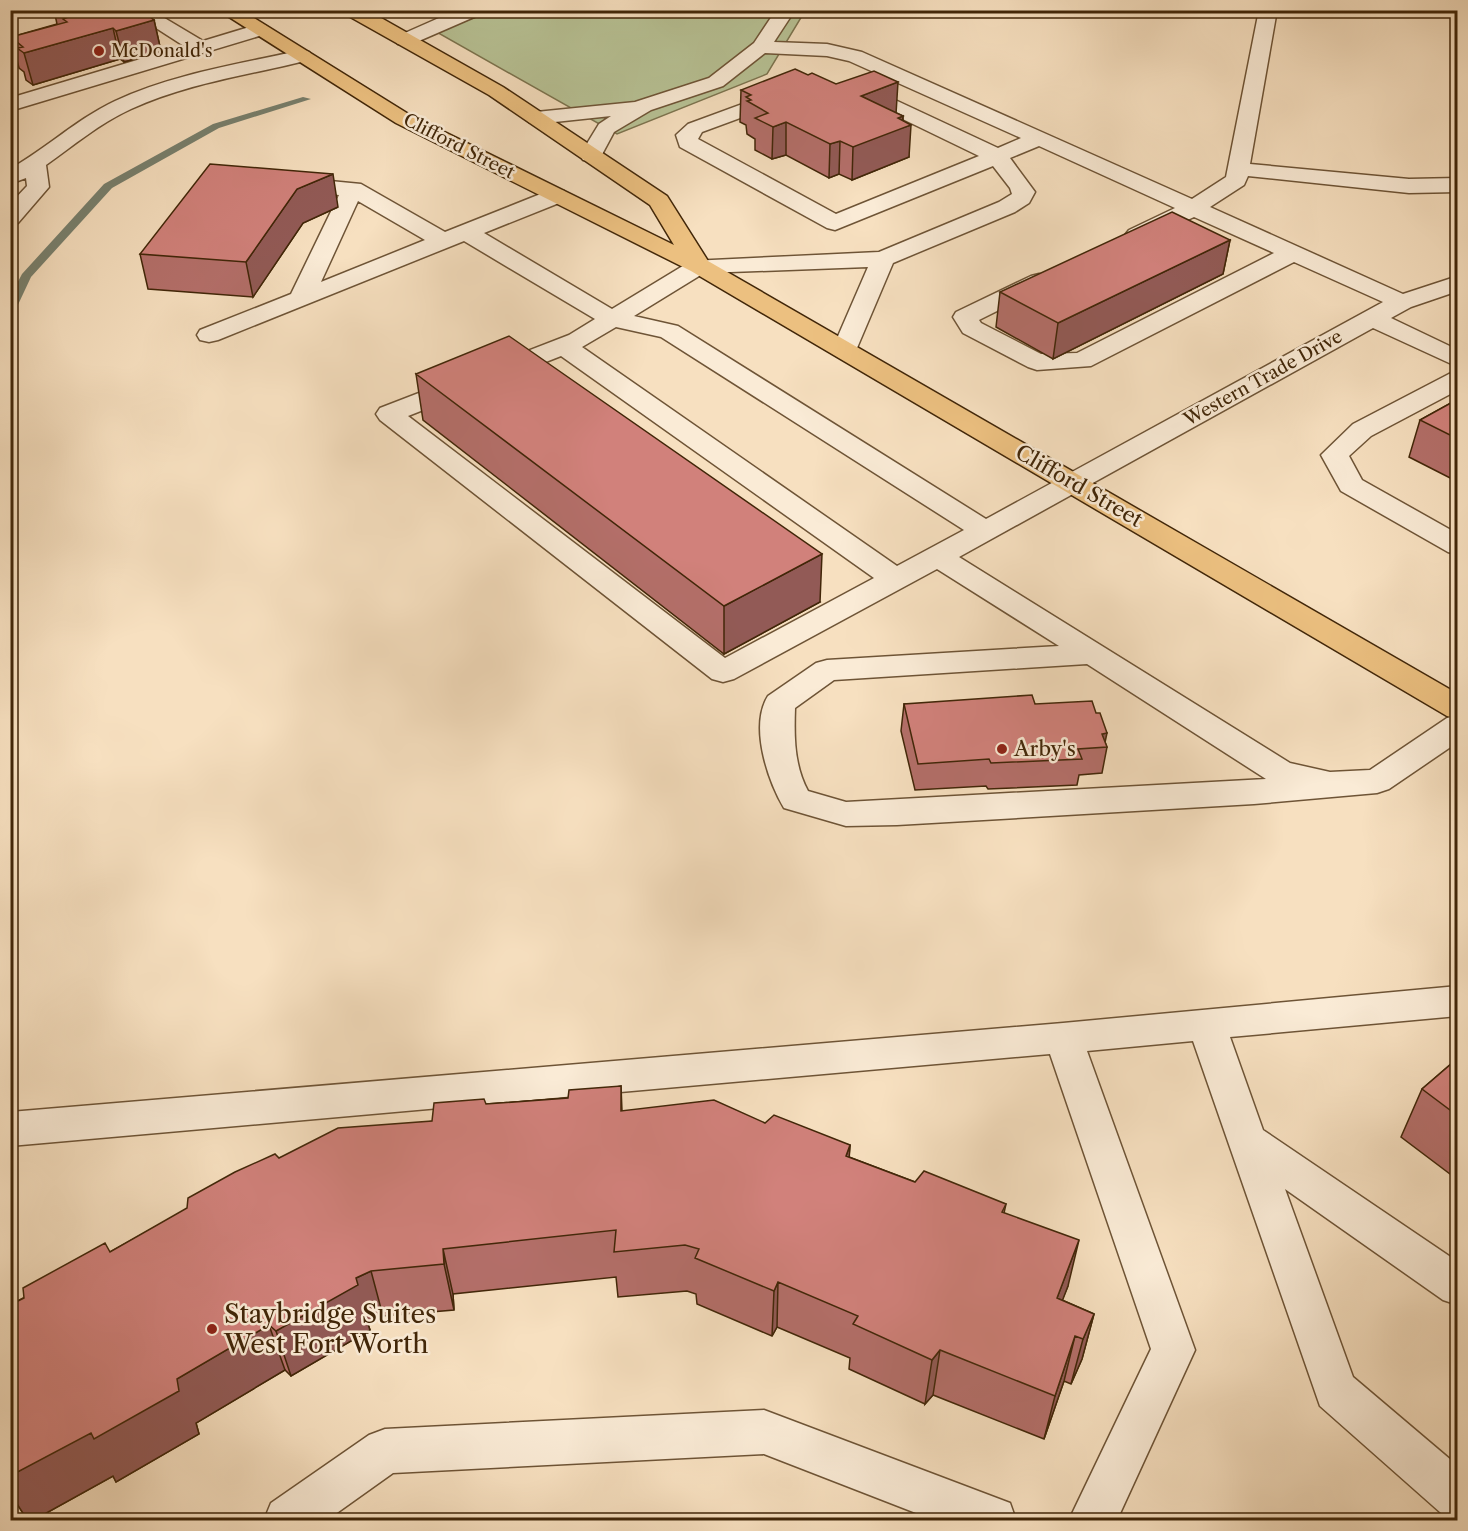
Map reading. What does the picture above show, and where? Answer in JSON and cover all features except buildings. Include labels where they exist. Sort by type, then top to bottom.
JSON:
[{"type":"main road","name":"Clifford Street","points":[[227,10],[404,119],[699,266],[1458,708]]},
{"type":"main road","name":"Clifford Street","points":[[352,10],[496,91],[659,201],[699,266]]},
{"type":"street","points":[[137,10],[201,48]]},
{"type":"street","points":[[591,155],[606,128],[644,106],[716,82],[761,47],[786,10]]},
{"type":"street","points":[[1116,245],[1192,209],[1236,180],[1268,10]]},
{"type":"street","points":[[405,40],[463,12]]},
{"type":"street","points":[[10,105],[259,30]]},
{"type":"street","points":[[761,47],[846,52],[1402,302]]},
{"type":"street","points":[[10,178],[35,165],[80,130],[123,105],[179,86],[302,56]]},
{"type":"street","points":[[805,88],[695,128],[687,135],[688,142],[835,223],[1038,139]]},
{"type":"street","points":[[562,345],[578,340],[699,266],[883,259],[1007,207],[1021,198],[1024,192],[1007,172],[998,156],[859,89],[838,88]]},
{"type":"street","points":[[536,118],[644,106]]},
{"type":"street","points":[[10,219],[38,187],[35,165]]},
{"type":"street","points":[[1238,170],[1410,186],[1458,184]]},
{"type":"street","points":[[267,183],[353,189],[442,240]]},
{"type":"street","points":[[301,298],[353,189]]},
{"type":"street","points":[[209,335],[556,196]]},
{"type":"street","points":[[464,231],[612,319],[669,331],[985,531]]},
{"type":"street","points":[[1062,270],[965,317],[972,328],[1037,362],[1082,361],[1291,254]]},
{"type":"street","points":[[844,350],[883,259]]},
{"type":"street","name":"Western Trade Drive","points":[[562,345],[389,414],[723,672],[1074,483],[1402,302],[1458,283]]},
{"type":"street","points":[[1372,318],[1458,360]]},
{"type":"street","points":[[562,345],[895,579]]},
{"type":"street","points":[[1458,379],[1362,430],[1335,455],[1351,485],[1458,546]]},
{"type":"street","points":[[938,556],[1280,772],[1330,784]]},
{"type":"street","points":[[1093,654],[827,670],[778,704],[777,739],[784,782],[796,800],[846,814],[1254,792],[1377,781],[1458,726]]},
{"type":"street","points":[[10,1129],[1063,1038],[1458,1001]]},
{"type":"street","points":[[1206,1024],[1336,1390],[1458,1497]]},
{"type":"street","points":[[1063,1038],[1173,1350],[1093,1521]]},
{"type":"street","points":[[1248,1141],[1458,1287]]},
{"type":"street","points":[[288,1521],[385,1451],[764,1432],[993,1521]]},
{"type":"green space","points":[[497,11],[805,11],[767,74],[617,134],[433,30]]},
{"type":"waterway","points":[[10,309],[26,276],[108,186],[216,126],[306,99]]},
{"type":"place","name":"McDonald's","points":[[99,51]]},
{"type":"place","name":"Arby's","points":[[1002,749]]},
{"type":"place","name":"Staybridge Suites West Fort Worth","points":[[212,1329]]}]
